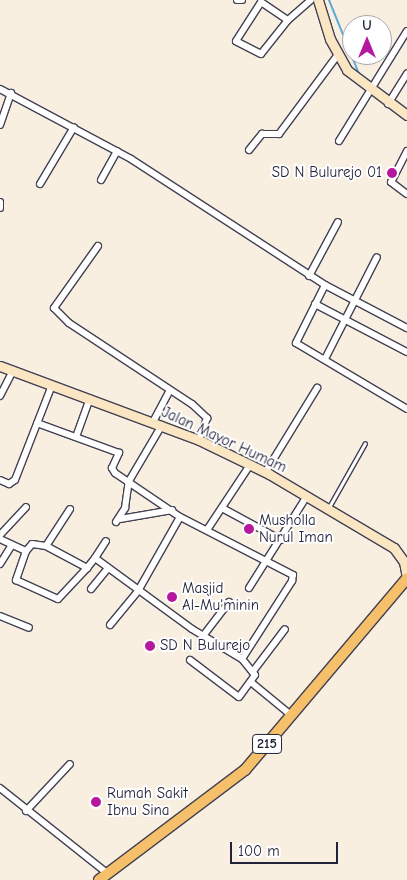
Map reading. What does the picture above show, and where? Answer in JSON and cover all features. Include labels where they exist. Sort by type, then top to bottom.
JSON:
[{"type":"main road","points":[[318,0],[337,56],[389,102],[407,115]]},
{"type":"main road","name":"Jalan Mayor Humam","points":[[0,366],[199,440],[266,472],[394,548],[402,558],[407,579]]},
{"type":"main road","name":"215","points":[[104,877],[227,787],[407,579]]},
{"type":"street","points":[[237,0],[242,0]]},
{"type":"street","points":[[288,20],[262,2],[236,41],[262,54],[288,20],[311,0]]},
{"type":"street","points":[[339,141],[407,31]]},
{"type":"street","points":[[249,150],[262,134],[278,134],[337,56]]},
{"type":"street","points":[[389,102],[407,73]]},
{"type":"street","points":[[0,89],[11,93],[117,151],[309,276],[407,328]]},
{"type":"street","points":[[0,125],[11,93]]},
{"type":"street","points":[[40,184],[74,127]]},
{"type":"street","points":[[101,180],[117,151]]},
{"type":"street","points":[[406,155],[391,183],[407,194]]},
{"type":"street","points":[[0,202],[0,208]]},
{"type":"street","points":[[309,276],[338,222]]},
{"type":"street","points":[[98,246],[54,308],[69,323],[170,390],[207,418],[199,440]]},
{"type":"street","points":[[325,359],[376,256]]},
{"type":"street","points":[[325,285],[296,342],[407,409]]},
{"type":"street","points":[[314,304],[346,317],[407,352]]},
{"type":"street","points":[[0,396],[13,371]]},
{"type":"street","points":[[0,480],[9,484],[15,480],[52,385]]},
{"type":"street","points":[[266,472],[317,388]]},
{"type":"street","points":[[170,390],[157,424],[129,481],[118,520],[172,510]]},
{"type":"street","points":[[76,437],[90,398]]},
{"type":"street","points":[[37,423],[119,453],[112,470],[180,517],[292,575],[292,581],[242,658]]},
{"type":"street","points":[[207,530],[250,465]]},
{"type":"street","points":[[249,588],[268,561],[307,496]]},
{"type":"street","points":[[0,535],[26,507]]},
{"type":"street","points":[[222,508],[280,540]]},
{"type":"street","points":[[46,546],[70,510]]},
{"type":"street","points":[[110,625],[138,591],[180,517]]},
{"type":"street","points":[[0,539],[26,551]]},
{"type":"street","points":[[87,568],[46,546],[32,544],[26,551],[16,580],[58,598],[87,568],[106,541]]},
{"type":"street","points":[[0,564],[12,545]]},
{"type":"street","points":[[95,558],[138,591],[203,636],[242,658],[254,670]]},
{"type":"street","points":[[91,589],[108,568]]},
{"type":"street","points":[[203,636],[230,602]]},
{"type":"street","points":[[0,616],[29,628]]},
{"type":"street","points":[[190,660],[237,696],[252,683],[254,670],[285,629]]},
{"type":"street","points":[[252,683],[291,715]]},
{"type":"street","points":[[26,810],[70,764]]},
{"type":"street","points":[[0,788],[104,877]]},
{"type":"lane","points":[[328,508],[365,443]]},
{"type":"waterway","points":[[329,0],[359,74]]},
{"type":"place","name":"SD N Bulurejo 01","points":[[392,173]]},
{"type":"place","name":"Musholla Nurul Iman","points":[[249,529]]},
{"type":"place","name":"Masjid Al-Mu'minin","points":[[172,597]]},
{"type":"place","name":"SD N Bulurejo","points":[[150,646]]},
{"type":"place","name":"Rumah Sakit Ibnu Sina","points":[[96,802]]}]
